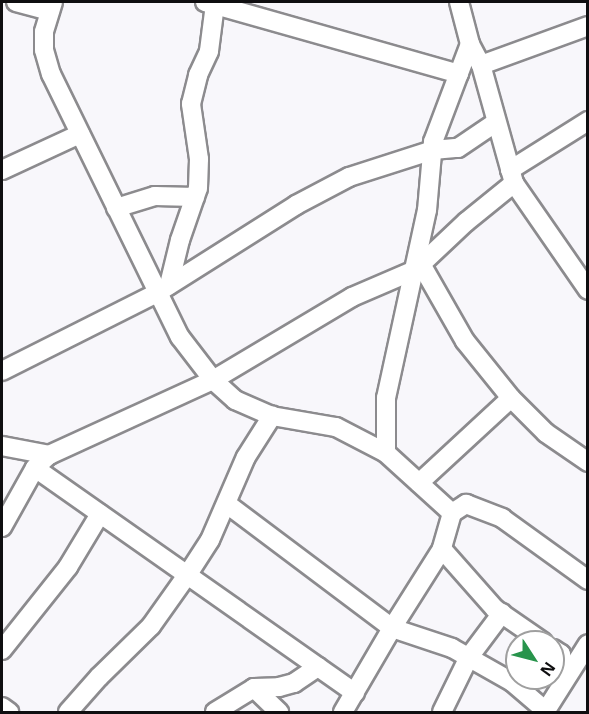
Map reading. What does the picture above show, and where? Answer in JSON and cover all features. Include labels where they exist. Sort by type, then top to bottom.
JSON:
[{"type":"street","points":[[16,2],[51,7],[44,32],[44,50],[51,74],[116,208],[163,289],[180,337],[213,380],[235,400],[272,416],[336,427],[386,453],[452,513]]},
{"type":"street","points":[[459,2],[470,44],[481,65],[495,123],[512,177],[588,290]]},
{"type":"street","points":[[163,289],[195,197],[199,172],[191,104],[198,75],[209,51],[210,3],[459,74]]},
{"type":"street","points":[[481,65],[588,26]]},
{"type":"street","points":[[386,453],[386,398],[418,267],[427,210],[433,142],[470,44]]},
{"type":"street","points":[[2,526],[24,492],[35,468],[49,455],[213,380],[351,297],[418,267],[512,177],[588,121]]},
{"type":"street","points":[[2,372],[163,289],[296,205],[349,177],[433,150],[458,148],[495,123]]},
{"type":"street","points":[[2,170],[80,134]]},
{"type":"street","points":[[116,208],[155,196],[195,197]]},
{"type":"street","points":[[418,267],[465,340],[511,398],[546,433],[588,462]]},
{"type":"street","points":[[419,483],[511,398]]},
{"type":"street","points":[[68,712],[99,677],[151,626],[188,574],[210,540],[246,457],[272,416]]},
{"type":"street","points":[[2,446],[49,455]]},
{"type":"street","points":[[35,468],[355,693]]},
{"type":"street","points":[[227,504],[392,628],[452,648],[469,657],[512,682],[545,712],[558,690]]},
{"type":"street","points":[[344,712],[392,628],[442,549],[452,513],[466,504],[502,518],[588,580]]},
{"type":"street","points":[[2,650],[68,567],[100,514]]},
{"type":"street","points":[[442,549],[502,613],[526,630]]},
{"type":"street","points":[[442,712],[469,657],[502,613]]},
{"type":"street","points":[[565,679],[588,644]]},
{"type":"street","points":[[215,712],[254,688],[279,687],[294,683],[318,667]]},
{"type":"street","points":[[254,688],[279,712]]},
{"type":"street","points":[[2,707],[9,712]]}]
